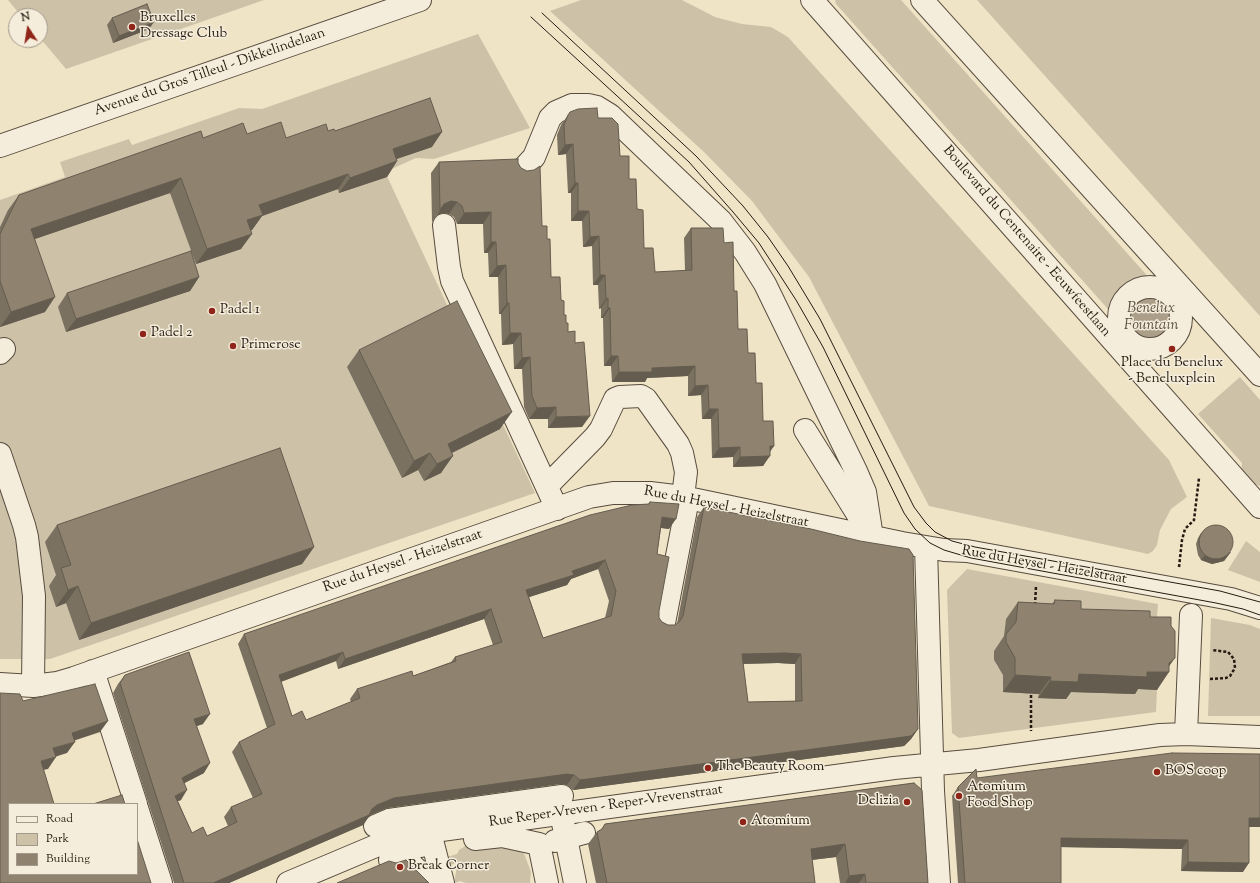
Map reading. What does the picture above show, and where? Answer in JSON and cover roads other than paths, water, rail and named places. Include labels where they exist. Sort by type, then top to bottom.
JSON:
[{"type":"street","name":"Avenue du Gros Tilleul - Dikkelindelaan","points":[[0,146],[420,0]]},
{"type":"street","name":"Boulevard du Centenaire - Eeuwfeestlaan","points":[[812,0],[1260,507]]},
{"type":"street","points":[[922,0],[1260,375]]},
{"type":"street","points":[[522,170],[534,157],[550,118],[556,112],[572,105],[588,105],[597,107],[610,115],[720,221],[745,252],[765,284],[856,471],[865,492],[872,537]]},
{"type":"street","points":[[444,225],[452,281],[557,508]]},
{"type":"street","points":[[1156,288],[1176,296],[1181,314],[1181,324],[1171,341],[1163,346],[1143,348],[1126,341],[1120,321],[1120,311],[1130,295],[1138,290],[1156,288]]},
{"type":"street","points":[[547,486],[596,437],[615,399],[620,396],[640,396],[646,399],[678,444],[682,453],[686,472],[685,498],[664,623]]},
{"type":"street","points":[[805,430],[872,537]]},
{"type":"street","points":[[0,454],[27,537],[34,600],[33,686]]},
{"type":"street","name":"Boulevard du Centenaire - Eeuwfeestlaan","points":[[1240,485],[1260,493]]},
{"type":"street","name":"Rue du Heysel - Heizelstraat","points":[[0,684],[33,686],[57,683],[589,497],[613,493],[650,492],[685,498],[926,547],[944,550],[967,551],[1231,599],[1260,608]]},
{"type":"street","points":[[926,547],[933,791],[939,883]]},
{"type":"street","points":[[1186,734],[1191,615]]},
{"type":"street","points":[[93,671],[136,803]]},
{"type":"street","name":"Rue Reper-Vreven - Reper-Vrevenstraat","points":[[288,883],[378,845],[408,835],[886,769],[979,760],[1160,735],[1186,734],[1260,737]]},
{"type":"street","points":[[138,811],[161,883]]},
{"type":"street","points":[[541,816],[554,883]]},
{"type":"street","points":[[392,839],[564,819],[575,883]]},
{"type":"street","points":[[392,839],[415,847],[502,836],[539,844],[547,883]]},
{"type":"street","points":[[392,839],[412,866],[431,883]]},
{"type":"street","points":[[433,844],[443,883]]},
{"type":"water","name":"Benelux Fountain","points":[[1146,293],[1156,293],[1169,300],[1176,313],[1176,323],[1169,336],[1156,343],[1146,343],[1137,339],[1130,332],[1126,323],[1126,313],[1130,304],[1137,297]]},
{"type":"tram line","points":[[542,13],[696,156],[743,206],[768,237],[788,266],[820,319],[914,507],[935,532],[952,541],[975,547],[1220,591],[1260,602]]},
{"type":"tram line","points":[[531,17],[689,162],[759,243],[796,300],[823,347],[904,513],[915,529],[930,543],[944,550],[971,558],[1216,603],[1243,609],[1260,615]]},
{"type":"place","name":"Bruxelles Dressage Club","points":[[132,27]]},
{"type":"place","name":"Padel 1","points":[[212,311]]},
{"type":"place","name":"Padel 2","points":[[143,334]]},
{"type":"place","name":"Primerose","points":[[233,346]]},
{"type":"place","name":"Place du Benelux - Beneluxplein","points":[[1172,349]]},
{"type":"place","name":"The Beauty Room","points":[[708,768]]},
{"type":"place","name":"BOS coop","points":[[1157,772]]},
{"type":"place","name":"Atomium Food Shop","points":[[959,796]]},
{"type":"place","name":"Delizia","points":[[907,802]]},
{"type":"place","name":"Atomium","points":[[743,822]]},
{"type":"place","name":"Break Corner","points":[[400,867]]}]
